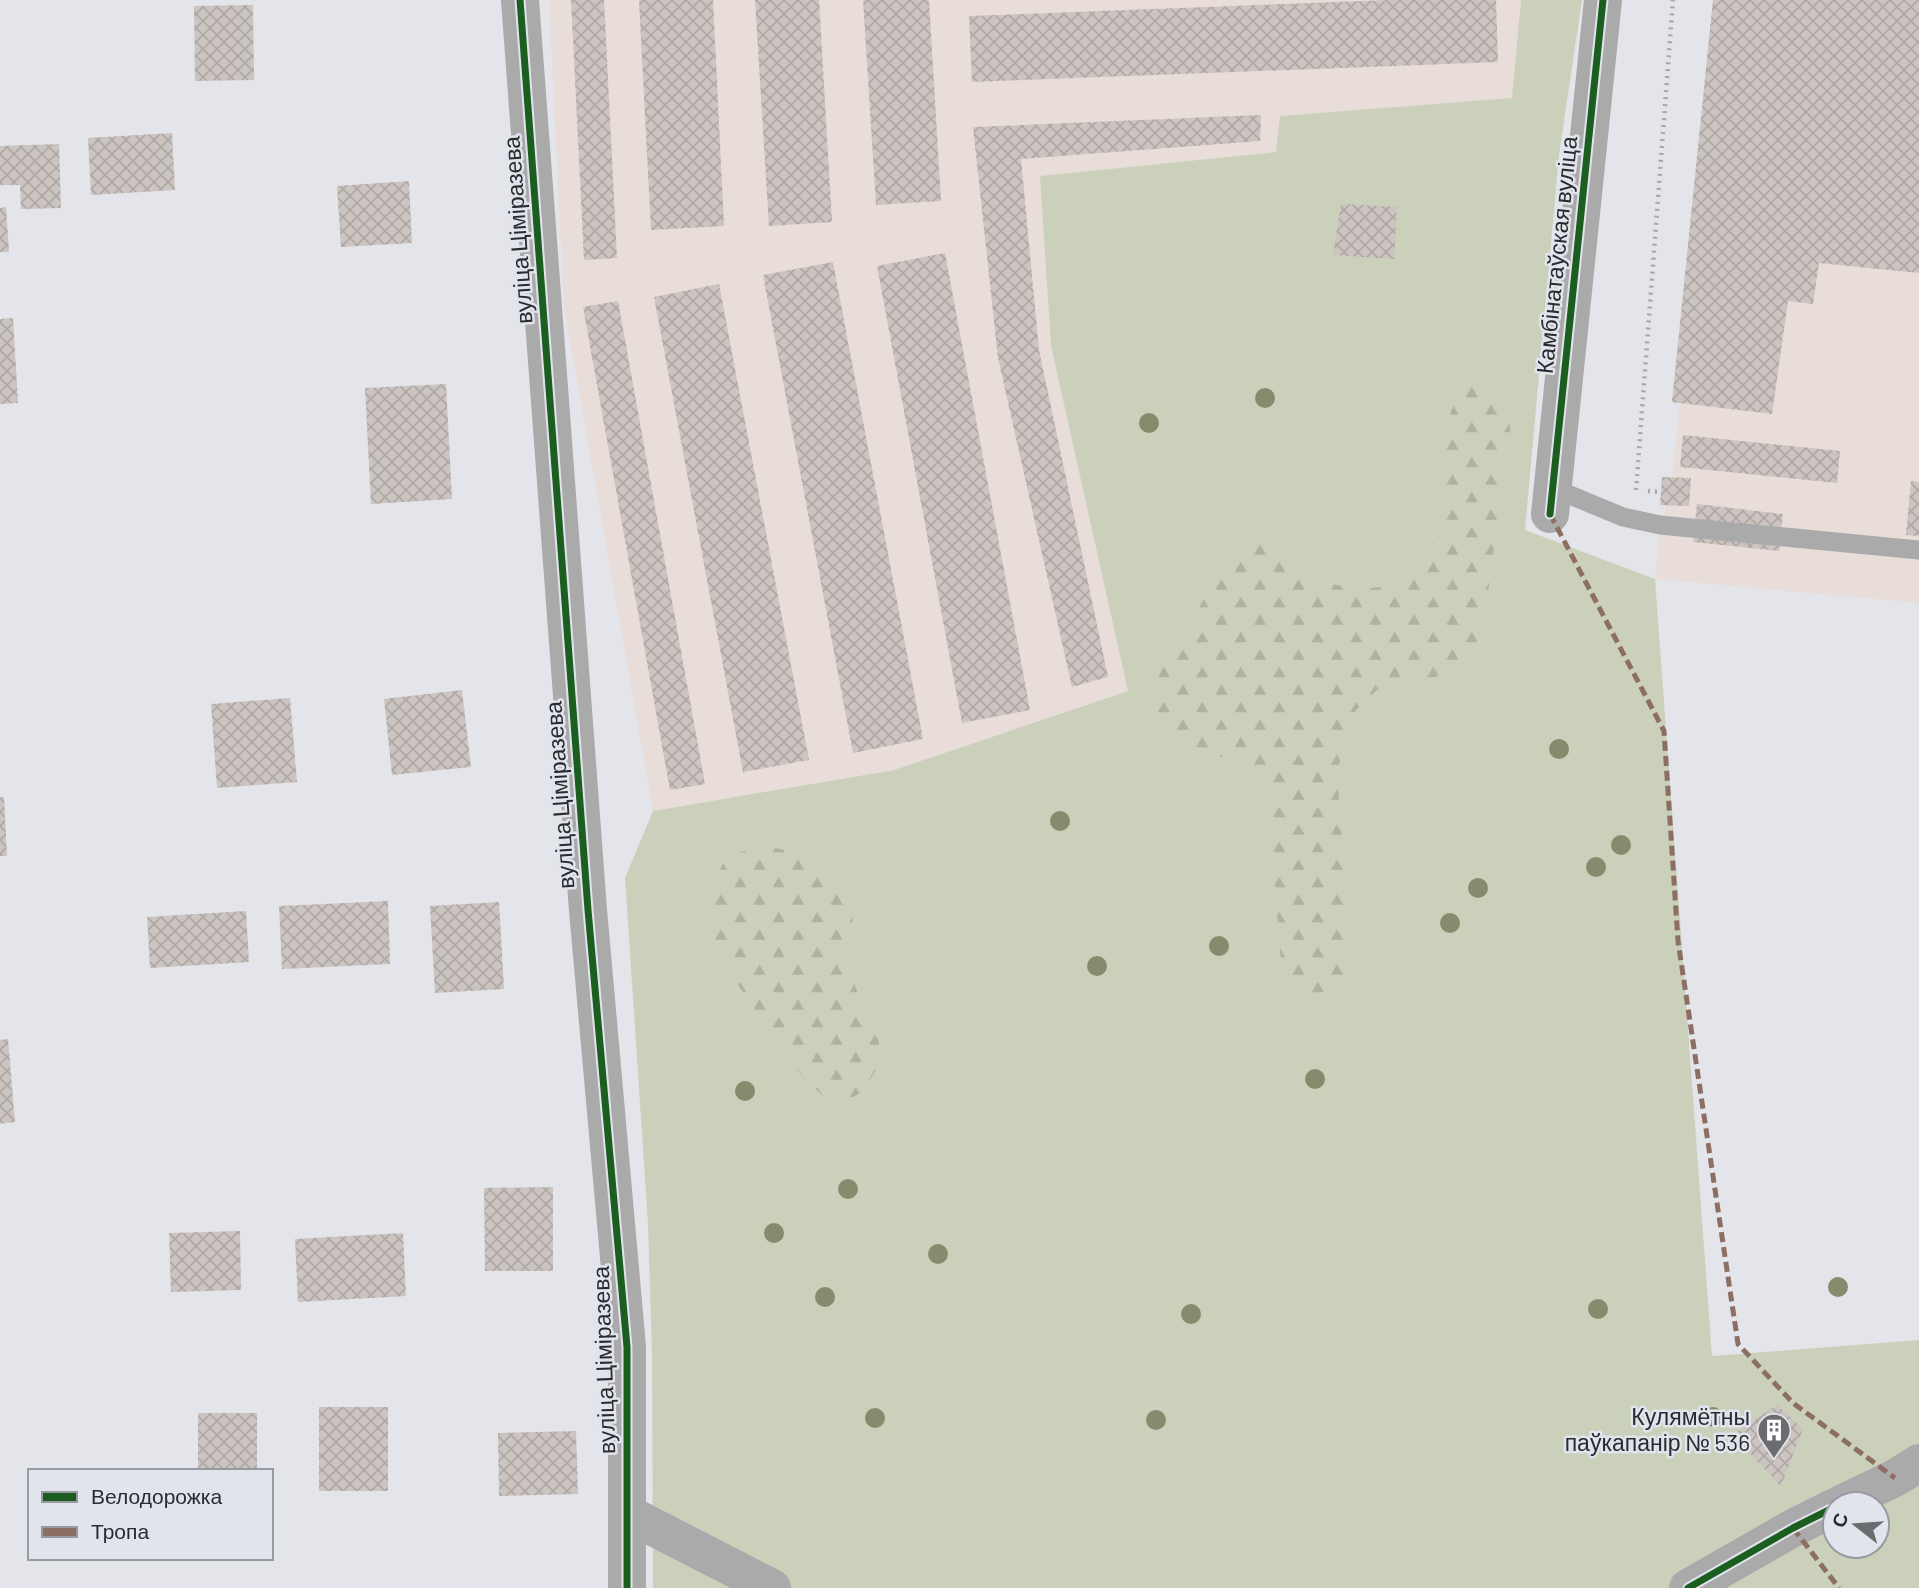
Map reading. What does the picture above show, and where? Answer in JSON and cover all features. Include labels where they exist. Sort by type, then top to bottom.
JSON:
[{"type":"street","name":"вуліца Ціміразева","points":[[520,0],[588,910],[627,1347],[627,1588]]},
{"type":"street","name":"Камбінатаўская вуліца","points":[[1552,501],[1603,0]]},
{"type":"street","points":[[1870,1490],[1919,1463]]},
{"type":"street","points":[[628,1514],[772,1588]]},
{"type":"street","points":[[1688,1588],[1821,1514]]},
{"type":"lane","points":[[1552,501],[1660,525],[1919,550]]},
{"type":"path","points":[[1661,492],[1635,490],[1673,0]]},
{"type":"shaded area","points":[[549,0],[1521,0],[1513,98],[1280,116],[1277,152],[1040,176],[1051,346],[1128,691],[894,770],[653,811],[564,307]]},
{"type":"shaded area","points":[[1713,0],[1919,0],[1919,603],[1655,579],[1660,525],[1667,506],[1660,505],[1662,477],[1672,477],[1680,404],[1672,402]]},
{"type":"green space","points":[[1521,0],[1582,0],[1559,155],[1525,530],[1655,579],[1712,1356],[1919,1340],[1919,1588],[653,1588],[652,1353],[648,1224],[625,878],[653,811],[894,770],[1128,691],[1051,346],[1040,176],[1276,152],[1280,116],[1512,98]]},
{"type":"green space","points":[[1477,384],[1493,386],[1507,401],[1510,430],[1484,621],[1474,649],[1457,666],[1435,677],[1404,679],[1377,690],[1356,710],[1344,738],[1337,775],[1350,934],[1346,967],[1337,989],[1330,996],[1320,1001],[1307,1002],[1293,996],[1282,973],[1269,817],[1264,790],[1254,771],[1242,761],[1205,757],[1181,749],[1163,736],[1152,720],[1152,695],[1170,647],[1192,620],[1220,565],[1234,548],[1255,537],[1274,542],[1325,582],[1357,590],[1394,585],[1420,568],[1438,538],[1445,485],[1445,440],[1451,411],[1460,393]]},
{"type":"green space","points":[[766,846],[798,853],[827,868],[848,890],[853,917],[849,956],[855,986],[879,1042],[878,1067],[862,1092],[844,1102],[824,1097],[803,1078],[722,962],[710,934],[707,913],[712,887],[722,865],[739,852]]},
{"type":"building","points":[[571,0],[604,0],[617,258],[584,260]]},
{"type":"building","points":[[639,0],[713,0],[724,226],[651,230]]},
{"type":"building","points":[[755,0],[819,0],[832,222],[769,226]]},
{"type":"building","points":[[863,0],[929,0],[941,201],[876,205]]},
{"type":"building","points":[[1389,0],[1496,0],[1498,62],[972,82],[969,16]]},
{"type":"building","points":[[1713,0],[1919,0],[1919,273],[1819,263],[1813,304],[1788,301],[1772,414],[1672,402]]},
{"type":"building","points":[[253,5],[254,80],[195,81],[194,6]]},
{"type":"building","points":[[1261,115],[1260,141],[1021,159],[1039,350],[1108,677],[1072,687],[998,358],[973,127]]},
{"type":"building","points":[[172,133],[175,190],[91,195],[88,138]]},
{"type":"building","points":[[59,144],[61,208],[21,209],[20,185],[0,185],[0,146]]},
{"type":"building","points":[[409,181],[412,243],[341,247],[337,186]]},
{"type":"building","points":[[1341,204],[1397,207],[1394,259],[1333,255]]},
{"type":"building","points":[[6,207],[9,252],[0,252],[0,208]]},
{"type":"building","points":[[945,253],[1030,710],[962,723],[877,266]]},
{"type":"building","points":[[833,262],[923,739],[853,753],[763,275]]},
{"type":"building","points":[[719,284],[809,760],[743,772],[654,297]]},
{"type":"building","points":[[618,301],[705,784],[670,790],[583,307]]},
{"type":"building","points":[[13,318],[18,403],[0,404],[0,319]]},
{"type":"building","points":[[446,384],[452,499],[371,504],[365,388]]},
{"type":"building","points":[[1683,435],[1840,451],[1837,483],[1680,467]]},
{"type":"building","points":[[1662,477],[1691,478],[1689,506],[1660,505]]},
{"type":"building","points":[[1911,481],[1919,482],[1919,536],[1906,535]]},
{"type":"building","points":[[1697,504],[1783,514],[1779,551],[1693,542]]},
{"type":"building","points":[[462,690],[471,767],[392,775],[384,699]]},
{"type":"building","points":[[290,698],[297,782],[217,788],[211,704]]},
{"type":"building","points":[[0,797],[4,797],[7,856],[0,856]]},
{"type":"building","points":[[388,901],[390,964],[282,969],[279,906]]},
{"type":"building","points":[[499,902],[504,989],[435,993],[430,906]]},
{"type":"building","points":[[246,911],[249,962],[150,968],[147,917]]},
{"type":"building","points":[[8,1039],[15,1122],[0,1124],[0,1040]]},
{"type":"building","points":[[553,1187],[553,1271],[485,1271],[484,1188]]},
{"type":"building","points":[[240,1231],[241,1290],[171,1292],[169,1233]]},
{"type":"building","points":[[403,1233],[406,1296],[298,1302],[295,1239]]},
{"type":"building","name":"Кулямётны паўкапанір № 536","points":[[1777,1405],[1803,1429],[1781,1486],[1732,1435]]},
{"type":"building","points":[[319,1407],[388,1407],[388,1491],[319,1491]]},
{"type":"building","points":[[198,1413],[257,1413],[257,1469],[198,1469]]},
{"type":"building","points":[[576,1431],[578,1494],[499,1496],[498,1433]]},
{"type":"marked path","points":[[1550,514],[1664,731],[1678,941],[1738,1344],[1793,1403],[1895,1478]]},
{"type":"marked path","points":[[1793,1528],[1839,1588]]},
{"type":"cycle path","points":[[520,0],[588,910],[627,1347],[627,1588]]},
{"type":"cycle path","points":[[1550,514],[1603,0]]},
{"type":"cycle path","points":[[1688,1588],[1821,1514]]},
{"type":"place","name":"Кулямётны паўкапанір № 536","points":[[1774,1460]]}]
